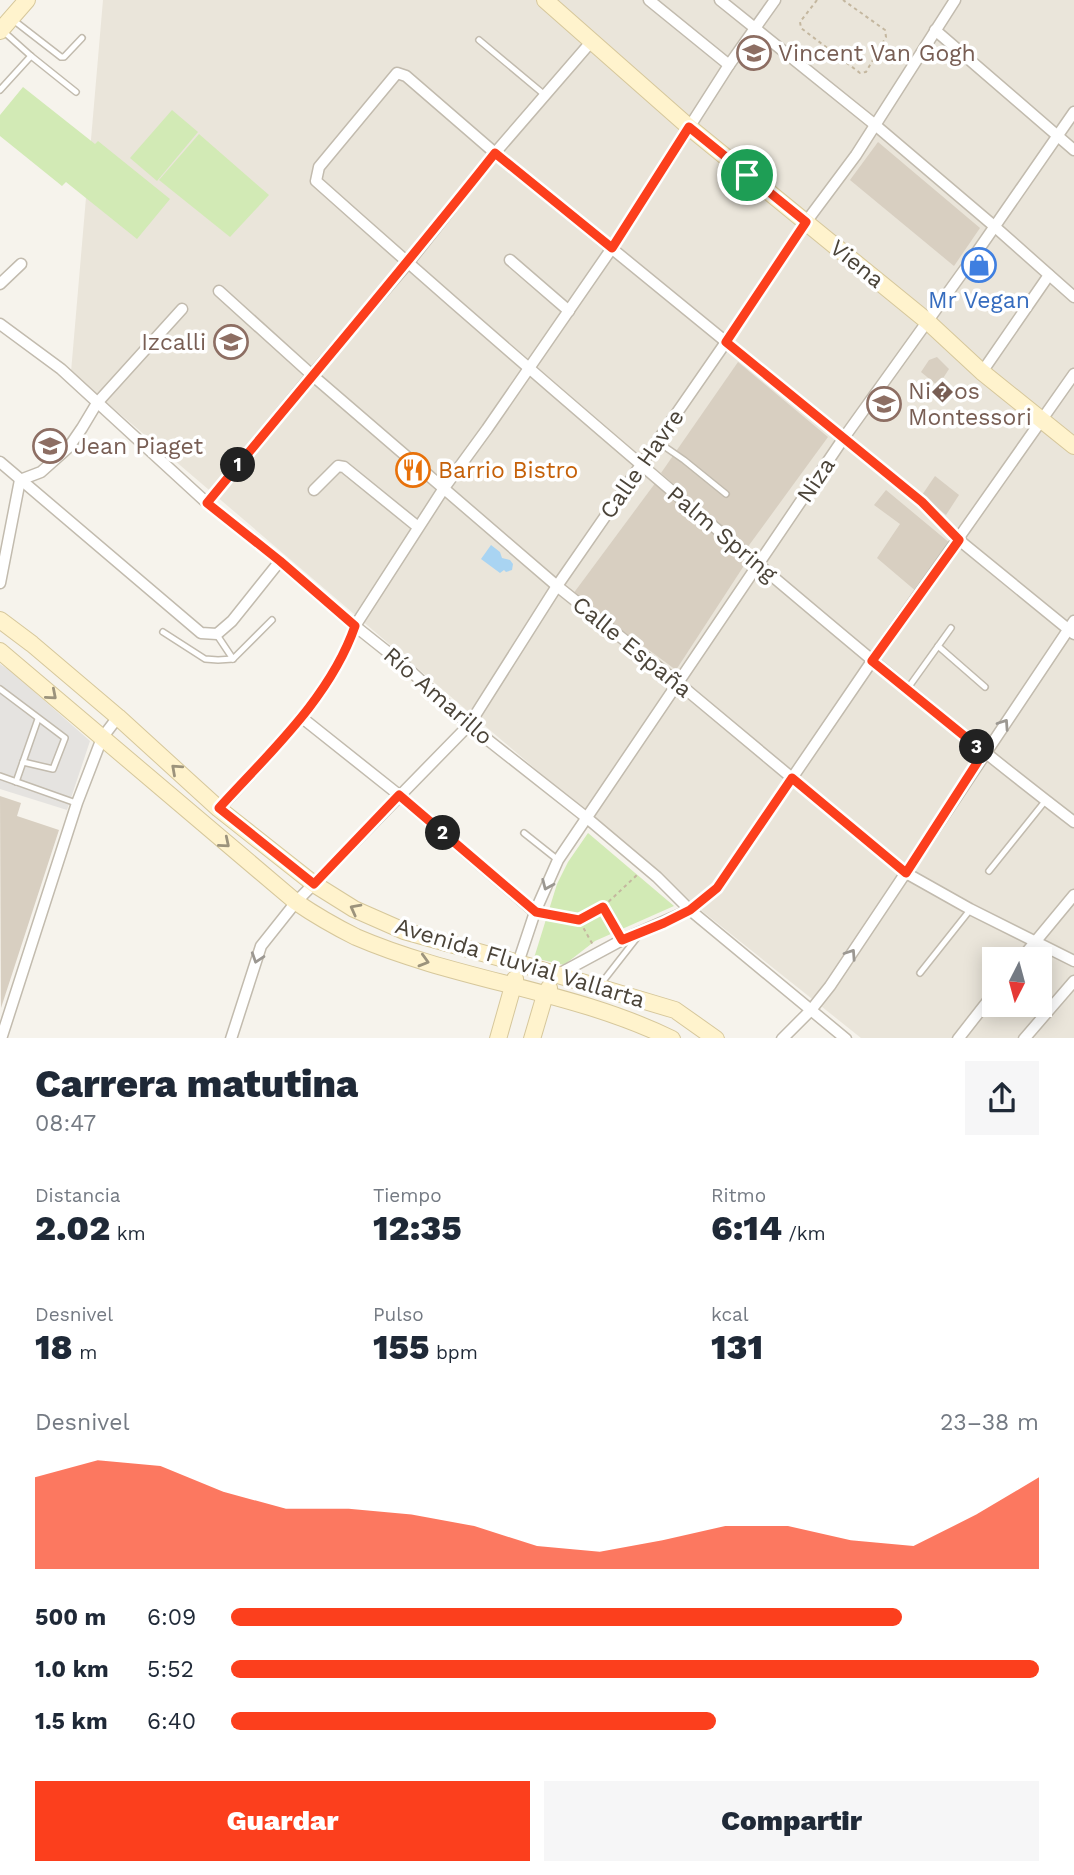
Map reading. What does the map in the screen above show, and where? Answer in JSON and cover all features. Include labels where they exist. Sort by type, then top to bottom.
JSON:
[{"type":"street","points":[[4,26],[27,0]]},
{"type":"street","name":"Viena","points":[[545,0],[689,127],[1074,446]]},
{"type":"street","points":[[649,0],[729,65]]},
{"type":"street","points":[[720,0],[874,124],[1074,297]]},
{"type":"street","points":[[219,808],[301,717],[336,667],[355,626],[418,527],[612,248],[729,65],[775,0]]},
{"type":"street","name":"Calle Havre","points":[[231,1038],[261,946],[296,902],[469,725],[557,586],[806,222],[856,155],[956,0]]},
{"type":"street","points":[[935,30],[1074,150]]},
{"type":"street","points":[[207,503],[408,263],[495,153],[592,42]]},
{"type":"street","name":"Palm Spring","points":[[495,153],[406,76],[397,74],[319,167],[316,181],[641,466],[907,690],[1074,822]]},
{"type":"street","name":"Niza","points":[[518,962],[558,860],[843,439],[1074,112]]},
{"type":"street","points":[[495,153],[922,502],[959,540],[1072,628],[984,752],[830,986],[811,1010],[782,1038]]},
{"type":"street","points":[[510,260],[569,311]]},
{"type":"street","points":[[0,284],[21,264]]},
{"type":"street","points":[[982,372],[1049,275]]},
{"type":"street","name":"Calle España","points":[[219,290],[312,375],[557,586],[906,873],[970,909],[1074,961]]},
{"type":"street","points":[[20,480],[41,472],[69,447],[97,403],[181,309]]},
{"type":"street","name":"Río Amarillo","points":[[0,324],[61,369],[207,503],[404,665],[469,725],[587,818],[690,910],[846,1038]]},
{"type":"street","points":[[532,1038],[545,995],[557,975],[622,940],[690,910],[717,888],[1074,373]]},
{"type":"street","points":[[0,462],[201,633],[217,634],[232,621],[280,561]]},
{"type":"street","points":[[314,491],[338,466],[344,467],[418,527]]},
{"type":"street","points":[[0,583],[20,480]]},
{"type":"street","name":"Avenida Fluvial Vallarta","points":[[0,620],[118,717],[219,808],[314,884],[354,909],[404,931],[518,962],[675,1010],[716,1038]]},
{"type":"street","name":"Avenida Fluvial Vallarta","points":[[0,651],[296,902],[354,936],[401,954],[640,1023],[672,1038]]},
{"type":"street","points":[[1,1038],[77,803],[102,738],[118,717]]},
{"type":"street","points":[[301,717],[399,795],[536,912]]},
{"type":"street","points":[[1031,947],[1074,895]]},
{"type":"street","points":[[498,1038],[518,962]]},
{"type":"street","points":[[1024,1038],[1074,981]]},
{"type":"street","points":[[958,1038],[982,1008]]},
{"type":"lane","points":[[4,26],[61,57],[65,57],[82,38]]},
{"type":"lane","points":[[4,26],[31,56],[76,92]]},
{"type":"lane","points":[[479,40],[546,96]]},
{"type":"lane","points":[[0,90],[31,56]]},
{"type":"lane","points":[[657,442],[726,494]]},
{"type":"lane","points":[[163,632],[205,659],[233,659],[272,620]]},
{"type":"lane","points":[[907,690],[951,628]]},
{"type":"lane","points":[[217,634],[233,659]]},
{"type":"lane","points":[[938,646],[985,687]]},
{"type":"lane","points":[[0,689],[65,738],[53,769],[23,762]]},
{"type":"lane","points":[[16,782],[37,719]]},
{"type":"lane","points":[[0,776],[77,803]]},
{"type":"lane","points":[[989,870],[1046,800]]},
{"type":"lane","points":[[524,833],[558,860]]},
{"type":"lane","points":[[920,974],[970,909]]},
{"type":"lane","points":[[598,986],[641,932]]},
{"type":"path","points":[[817,0],[800,22],[801,28],[860,73],[866,72],[886,37],[885,30],[842,0]]},
{"type":"path","points":[[536,912],[579,920],[603,907],[645,867]]},
{"type":"path","points":[[603,907],[622,940]]},
{"type":"path","points":[[579,920],[598,953]]},
{"type":"shaded area","points":[[103,0],[1074,0],[1074,1038],[861,1038],[697,907],[71,372]]},
{"type":"shaded area","points":[[0,664],[90,741],[67,810],[0,789]]},
{"type":"green space","points":[[23,87],[95,144],[98,141],[170,199],[137,239],[66,182],[62,186],[0,136],[0,115]]},
{"type":"green space","points":[[172,110],[198,132],[157,181],[130,158]]},
{"type":"green space","points":[[199,134],[269,195],[230,237],[159,180]]},
{"type":"green space","points":[[588,833],[674,906],[595,941],[564,965],[534,958],[557,884]]},
{"type":"water","points":[[491,545],[500,552],[502,558],[510,560],[513,564],[512,570],[500,573],[481,559]]},
{"type":"building","points":[[878,142],[980,228],[954,266],[850,180]]},
{"type":"building","points":[[937,357],[949,369],[938,386],[921,372],[929,360]]},
{"type":"building","points":[[738,362],[828,437],[747,548],[661,473]]},
{"type":"building","points":[[935,476],[959,495],[946,515],[922,495]]},
{"type":"building","points":[[656,482],[747,561],[676,670],[573,594]]},
{"type":"building","points":[[886,490],[951,544],[917,592],[877,558],[900,524],[874,505]]},
{"type":"building","points":[[0,796],[21,803],[17,816],[59,830],[1,1008]]},
{"type":"place","name":"Vincent Van Gogh","points":[[754,53]]},
{"type":"place","name":"Mr Vegan","points":[[979,265]]},
{"type":"place","name":"Izcalli","points":[[231,342]]},
{"type":"place","name":"Ni�os Montessori","points":[[884,404]]},
{"type":"place","name":"Jean Piaget","points":[[50,446]]},
{"type":"place","name":"Barrio Bistro","points":[[413,470]]},
{"type":"route","points":[[689,127],[747,175],[806,222],[726,342],[922,502],[959,540],[872,661],[984,752],[906,873],[792,778],[717,888],[690,910],[622,940],[603,907],[579,920],[536,912],[399,795],[314,884],[219,808],[301,717],[347,648],[355,626],[207,503],[408,263],[495,153],[612,248],[689,127]]}]
